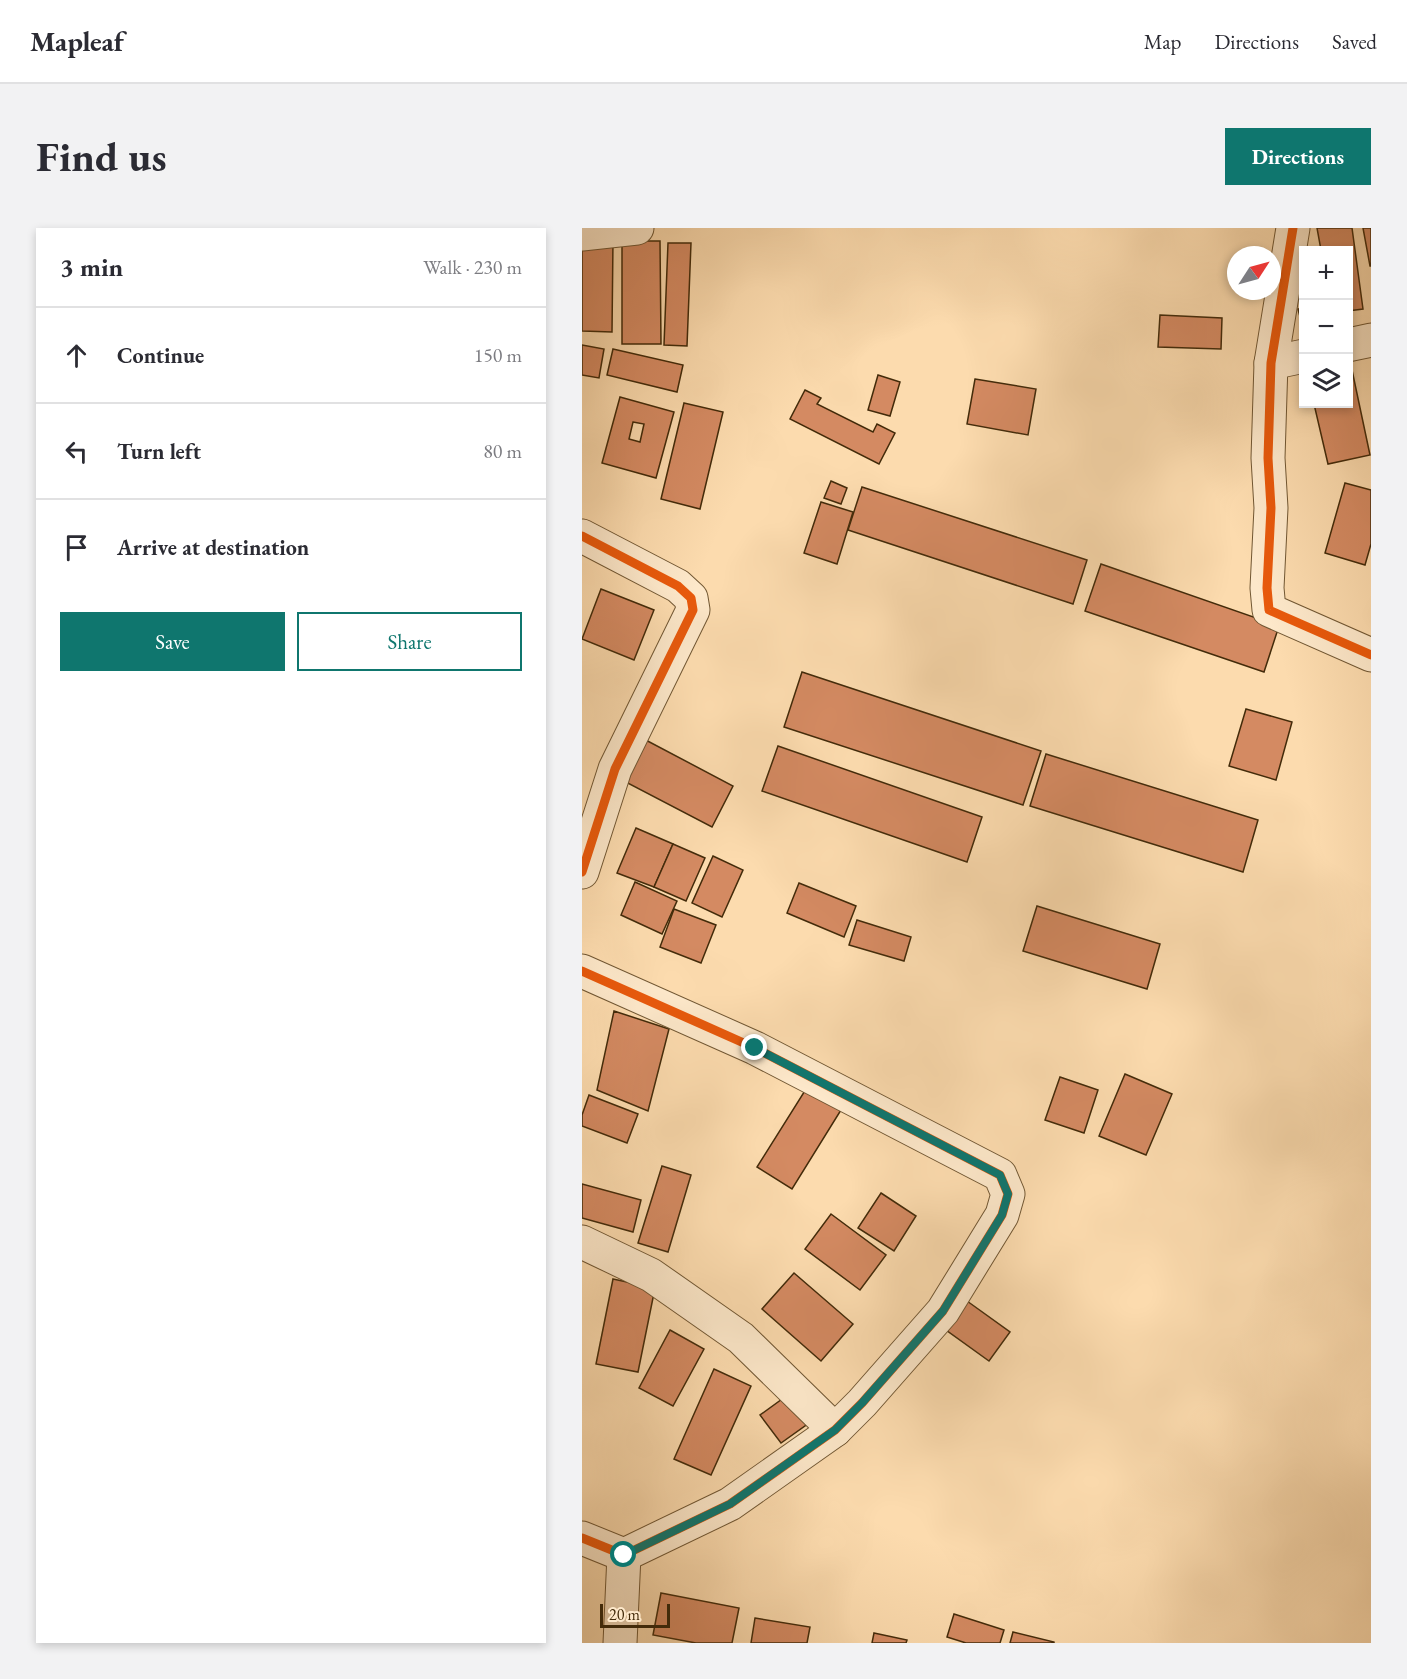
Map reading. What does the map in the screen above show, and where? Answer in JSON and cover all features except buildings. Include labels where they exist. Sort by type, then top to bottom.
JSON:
[{"type":"street","points":[[582,234],[637,228]]},
{"type":"street","points":[[1293,228],[1271,363],[1268,458],[1271,508],[1267,588],[1269,609],[1371,655]]},
{"type":"street","points":[[1353,344],[1371,340]]},
{"type":"street","points":[[1271,363],[1299,357]]},
{"type":"street","points":[[582,536],[678,586],[691,598],[693,610],[615,769],[582,872]]},
{"type":"street","points":[[582,971],[755,1048],[1000,1175],[1008,1194],[1002,1215],[943,1311],[862,1403],[835,1430],[730,1504],[624,1555],[582,1538]]},
{"type":"street","points":[[582,1242],[651,1275],[741,1338],[835,1430]]},
{"type":"street","points":[[620,1643],[624,1555]]},
{"type":"cycle path","points":[[1293,228],[1271,363],[1268,458],[1271,508],[1267,588],[1269,610],[1371,655]]},
{"type":"cycle path","points":[[582,536],[678,586],[691,598],[693,610],[615,769],[582,872]]},
{"type":"cycle path","points":[[582,971],[755,1048],[1000,1175],[1008,1194],[1002,1215],[943,1311],[862,1403],[835,1430],[730,1504],[624,1555],[582,1538]]},
{"type":"route","points":[[624,1555],[730,1504],[835,1430],[862,1403],[943,1311],[1002,1215],[1008,1194],[1000,1175],[755,1048]]}]
